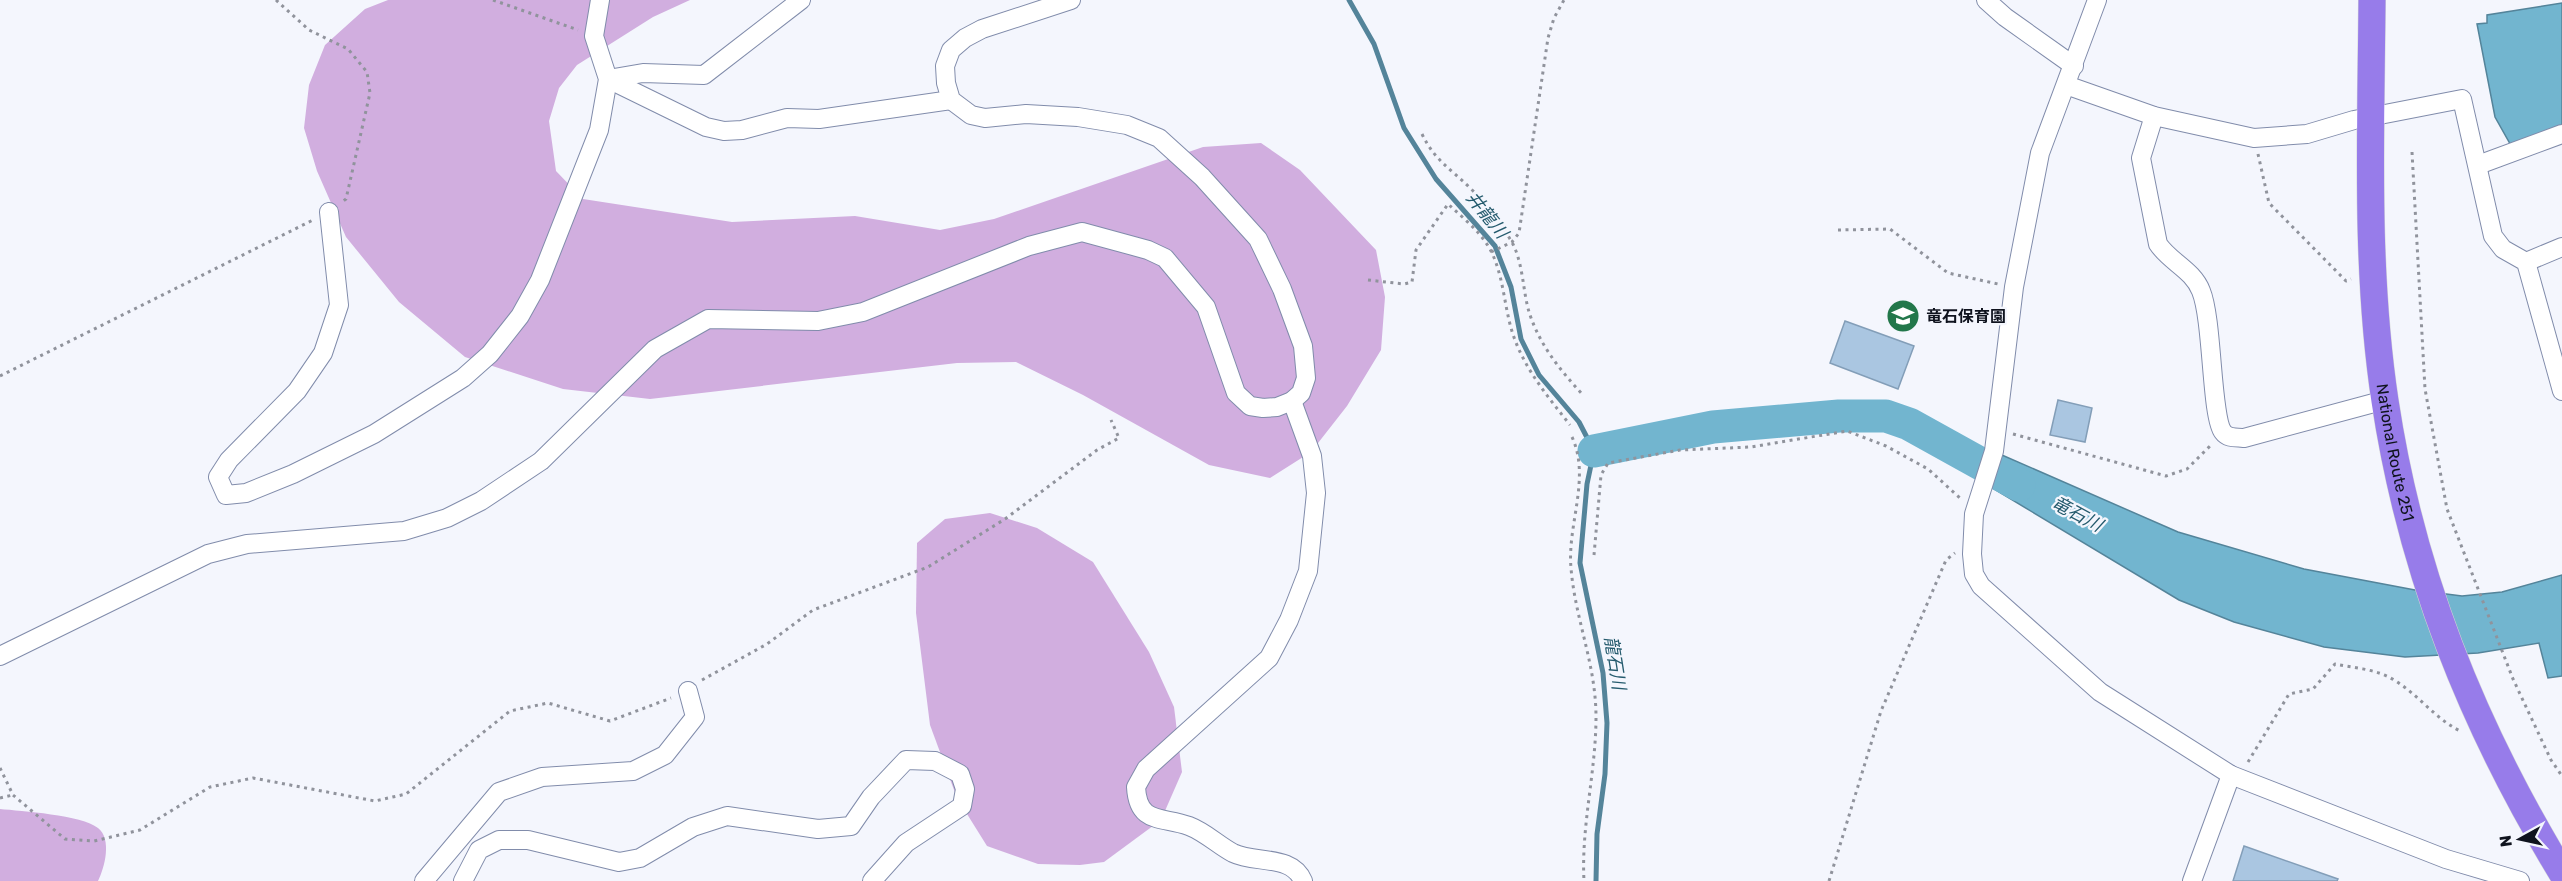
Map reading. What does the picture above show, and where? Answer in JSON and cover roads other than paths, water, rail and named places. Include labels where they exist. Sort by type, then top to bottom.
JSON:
[{"type":"highway","name":"National Route 251","points":[[2372,0],[2373,270],[2385,400],[2409,520],[2426,580],[2456,667],[2483,730],[2531,821],[2562,873]]},
{"type":"street","points":[[329,212],[339,305],[323,353],[297,391],[230,460],[218,477],[226,495],[246,493],[293,474],[375,434],[463,378],[490,354],[520,316],[540,280],[599,130],[608,79],[594,36],[600,0]]},
{"type":"street","points":[[608,79],[644,73],[704,75],[801,0]]},
{"type":"street","points":[[0,656],[208,554],[248,544],[326,535],[404,531],[447,518],[481,501],[541,461],[655,349],[708,318],[818,321],[863,312],[1029,246],[1082,232],[1148,250],[1165,258],[1206,307],[1236,393],[1250,406],[1263,408],[1277,407],[1292,401],[1301,393],[1306,378],[1303,346],[1282,289],[1258,239],[1202,177],[1159,138],[1127,125],[1078,117],[1026,114],[985,117],[971,115],[951,100],[946,83],[945,66],[951,50],[965,38],[982,29],[1071,0]]},
{"type":"street","points":[[1986,0],[2005,17],[2074,66]]},
{"type":"street","points":[[2097,0],[2040,153],[2014,287],[1994,451],[1976,507],[1972,554],[1974,574],[1981,586],[2100,692],[2235,776],[2446,860],[2520,881]]},
{"type":"street","points":[[608,79],[706,127],[724,131],[742,130],[787,118],[819,119],[951,100]]},
{"type":"street","points":[[2066,86],[2154,116],[2254,138],[2307,134],[2354,120],[2462,99],[2493,236],[2503,249],[2526,262],[2562,391]]},
{"type":"street","points":[[2154,116],[2141,158],[2158,244],[2165,255],[2195,279],[2202,294],[2212,352],[2218,421],[2223,433],[2231,437],[2244,438],[2385,400]]},
{"type":"street","points":[[2478,165],[2562,134]]},
{"type":"street","points":[[2526,262],[2562,248]]},
{"type":"street","points":[[1292,401],[1312,456],[1316,493],[1308,571],[1289,620],[1269,658],[1146,769],[1136,787],[1140,806],[1155,819],[1187,825],[1233,853],[1250,859],[1286,864],[1297,871],[1303,881]]},
{"type":"street","points":[[424,881],[499,792],[542,777],[633,771],[665,755],[695,717],[688,691]]},
{"type":"street","points":[[463,881],[479,850],[499,840],[528,840],[619,862],[640,858],[693,827],[727,816],[818,830],[851,826],[871,797],[906,760],[935,761],[960,774],[964,789],[962,806],[906,843],[872,881]]},
{"type":"street","points":[[2192,881],[2235,776]]},
{"type":"water","points":[[2562,3],[2562,130],[2513,149],[2495,117],[2477,24],[2487,23],[2487,15]]},
{"type":"water","points":[[1995,452],[2178,532],[2304,569],[2415,590],[2462,596],[2502,592],[2562,575],[2562,676],[2548,678],[2539,643],[2478,653],[2405,657],[2324,647],[2234,622],[2179,600],[1984,483]]},
{"type":"waterway","name":"井龍川","points":[[1349,0],[1374,44],[1404,128],[1436,179],[1495,246],[1511,287],[1521,339],[1539,375],[1579,422],[1594,451],[1587,484],[1580,563],[1603,673],[1607,723],[1605,774],[1597,834],[1596,881]]},
{"type":"waterway","name":"竜石川","points":[[1594,451],[1713,427],[1839,416],[1886,416],[1909,424],[2019,485]]},
{"type":"place","name":"竜石保育園","points":[[1903,316]]},
{"type":"water label","name":"龍石川","points":[[1615,663]]}]
